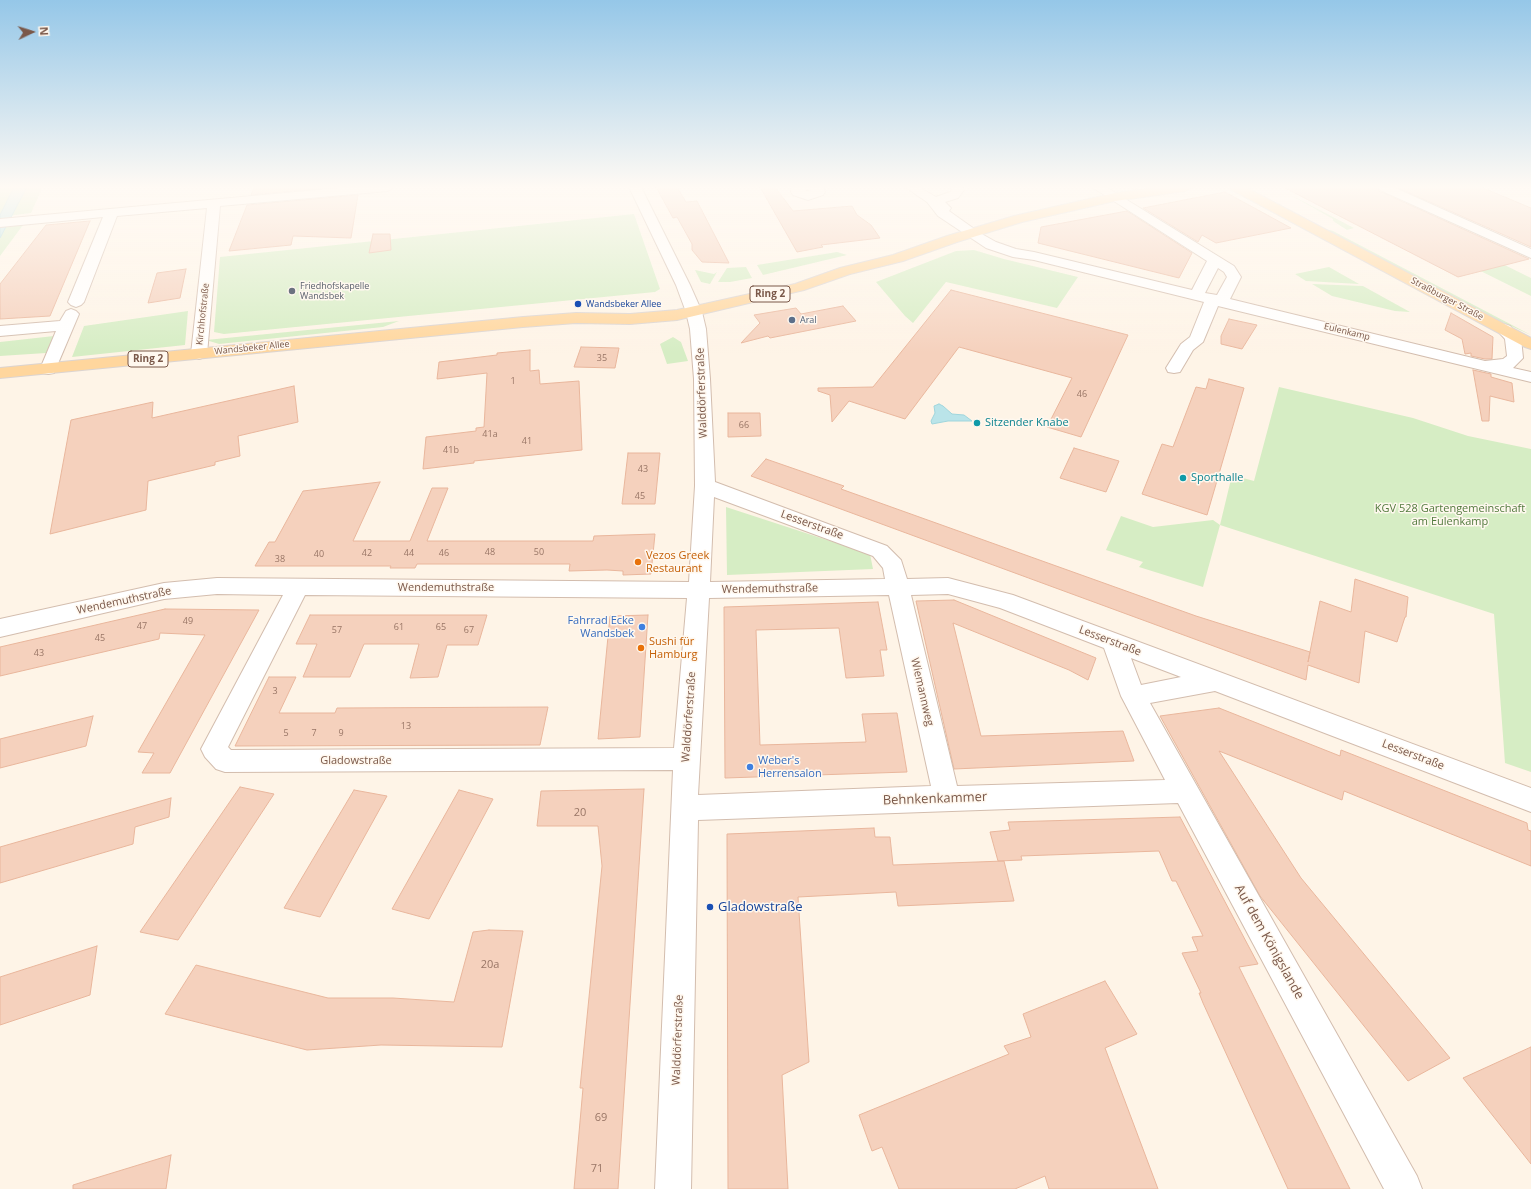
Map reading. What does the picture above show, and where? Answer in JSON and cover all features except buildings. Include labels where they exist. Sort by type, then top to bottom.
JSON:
[{"type":"main road","name":"Ring 2","points":[[692,305],[799,286],[871,264],[898,258],[936,242]]},
{"type":"main road","name":"Straßburger Straße","points":[[1341,242],[1531,344]]},
{"type":"main road","name":"Straßburger Straße","points":[[1363,242],[1531,330]]},
{"type":"main road","name":"Wandsbeker Allee","points":[[0,373],[48,369],[199,347],[336,339],[576,318],[630,319],[664,317],[692,305]]},
{"type":"street","points":[[48,369],[100,242]]},
{"type":"street","name":"Kirchhofstraße","points":[[199,347],[210,242]]},
{"type":"street","name":"Walddörferstraße","points":[[662,242],[692,305],[701,353],[705,486],[699,590],[686,759],[673,1189]]},
{"type":"street","name":"Eulenkamp","points":[[991,242],[998,248],[1013,253],[1034,256],[1531,377]]},
{"type":"street","points":[[1174,368],[1187,347],[1197,339],[1217,301],[1234,276],[1229,269],[1187,242]]},
{"type":"street","points":[[1506,242],[1531,254]]},
{"type":"street","points":[[1196,296],[1215,260]]},
{"type":"street","points":[[0,331],[71,314]]},
{"type":"street","name":"Eulenkamp","points":[[1482,365],[1507,364],[1515,358],[1513,338],[1504,329]]},
{"type":"street","name":"Lesserstraße","points":[[705,486],[880,550],[893,565],[897,586],[948,586],[1005,600],[1531,800]]},
{"type":"street","name":"Wendemuthstraße","points":[[0,628],[164,590],[217,586],[699,590],[897,586]]},
{"type":"street","name":"Wiemannweg","points":[[897,586],[947,798]]},
{"type":"street","name":"Gladowstraße","points":[[298,587],[214,749],[225,761],[686,759]]},
{"type":"street","name":"Auf dem Königslande","points":[[1113,642],[1133,696],[1404,1189]]},
{"type":"street","points":[[1133,696],[1216,680]]},
{"type":"street","name":"Behnkenkammer","points":[[684,808],[1186,791]]},
{"type":"green space","points":[[0,242],[10,242],[0,256]]},
{"type":"green space","points":[[360,242],[644,242],[660,289],[655,292],[224,334],[214,332],[220,257]]},
{"type":"green space","points":[[1349,242],[1355,242],[1531,335],[1493,318]]},
{"type":"green space","points":[[1423,242],[1459,242],[1531,278],[1531,296]]},
{"type":"green space","points":[[974,250],[1078,277],[1057,308],[946,282],[913,323],[905,316],[876,282],[956,251]]},
{"type":"green space","points":[[837,252],[847,255],[763,275],[757,265]]},
{"type":"green space","points":[[746,267],[752,278],[730,282],[718,282],[727,268]]},
{"type":"green space","points":[[1329,267],[1359,284],[1306,281],[1295,274]]},
{"type":"green space","points":[[695,270],[714,274],[717,272],[710,284],[701,282]]},
{"type":"green space","points":[[1312,284],[1363,286],[1410,312],[1395,311],[1332,296]]},
{"type":"green space","points":[[188,311],[185,345],[72,357],[84,326]]},
{"type":"green space","points":[[399,321],[383,327],[219,344],[206,340]]},
{"type":"green space","points":[[54,336],[46,353],[0,356],[0,342]]},
{"type":"green space","points":[[673,337],[681,342],[688,361],[667,364],[660,344]]},
{"type":"green space","name":"KGV 528 Gartengemeinschaft am Eulenkamp","points":[[1279,387],[1413,418],[1468,436],[1531,449],[1531,772],[1505,763],[1494,614],[1220,525],[1232,475],[1254,481]]},
{"type":"green space","points":[[726,507],[870,554],[873,569],[727,575]]},
{"type":"green space","points":[[1121,516],[1153,527],[1213,520],[1220,525],[1203,587],[1139,567],[1143,562],[1106,550]]},
{"type":"water","points":[[939,404],[952,414],[964,415],[972,421],[948,421],[932,424],[931,421],[935,413],[934,406]]},
{"type":"place","name":"Friedhofskapelle Wandsbek","points":[[292,291]]},
{"type":"place","name":"Wandsbeker Allee","points":[[578,304]]},
{"type":"place","name":"Aral","points":[[792,320]]},
{"type":"place","name":"Sitzender Knabe","points":[[977,423]]},
{"type":"place","name":"Sporthalle","points":[[1183,478]]},
{"type":"place","name":"Vezos Greek Restaurant","points":[[638,562]]},
{"type":"place","name":"Fahrrad Ecke Wandsbek","points":[[642,627]]},
{"type":"place","name":"Sushi für Hamburg","points":[[641,648]]},
{"type":"place","name":"Weber's Herrensalon","points":[[750,767]]},
{"type":"place","name":"Gladowstraße","points":[[710,907]]}]
